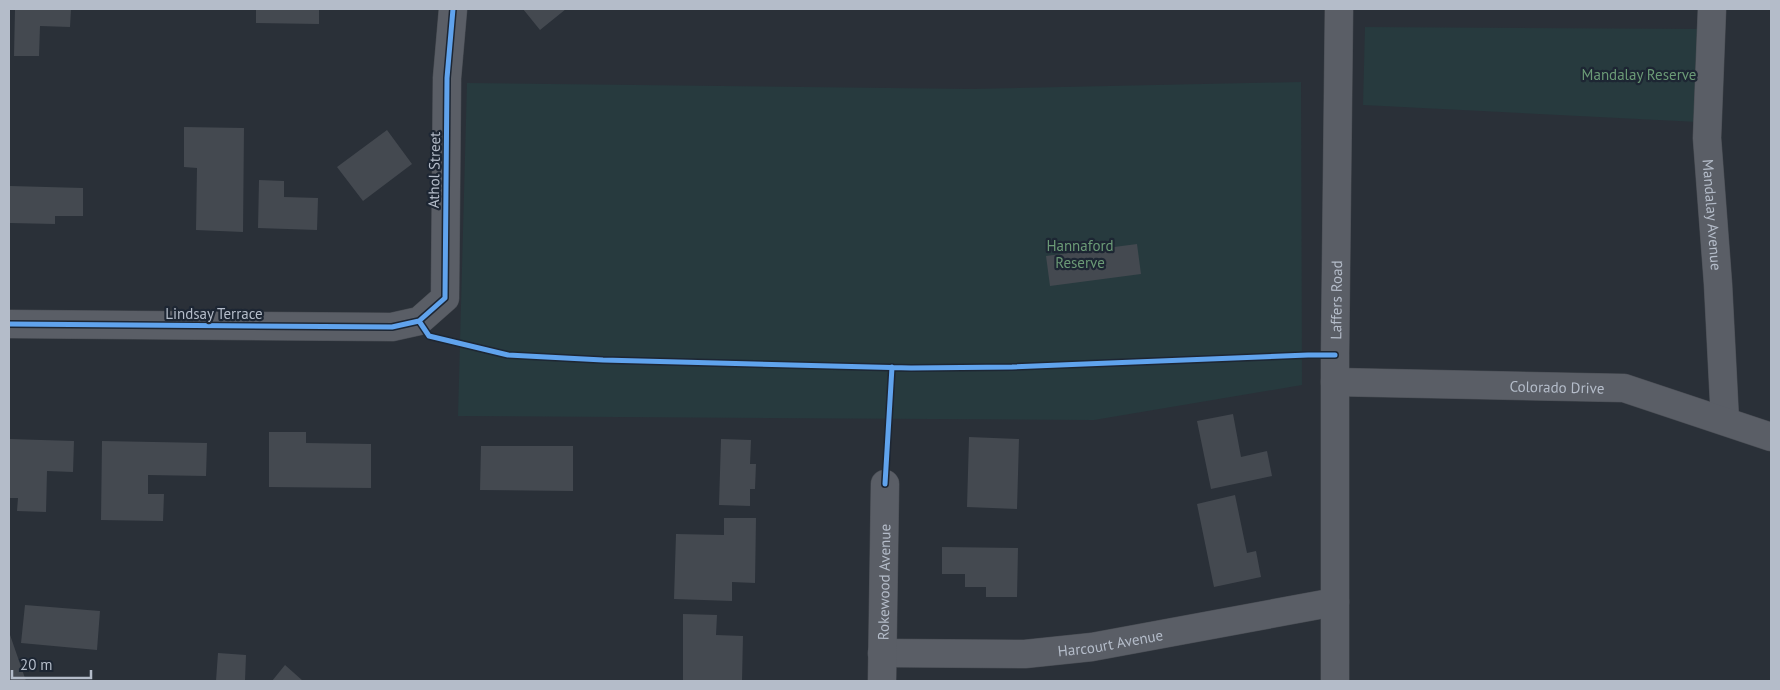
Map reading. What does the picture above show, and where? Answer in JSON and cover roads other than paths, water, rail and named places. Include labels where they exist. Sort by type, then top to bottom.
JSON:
[{"type":"street","name":"Athol Street","points":[[419,321],[445,298],[447,78],[452,9]]},
{"type":"street","name":"Laffers Road","points":[[1335,681],[1335,382],[1340,9]]},
{"type":"street","name":"Mandalay Avenue","points":[[1712,9],[1707,138],[1718,284],[1725,421]]},
{"type":"street","name":"Lindsay Terrace","points":[[9,324],[392,327],[419,321]]},
{"type":"street","name":"Colorado Drive","points":[[1335,382],[1624,388],[1771,437]]},
{"type":"street","name":"Rokewood Avenue","points":[[882,681],[886,484]]},
{"type":"street","name":"Harcourt Avenue","points":[[882,653],[1025,654],[1092,647],[1335,602]]},
{"type":"park label","name":"Mandalay Reserve","points":[[1639,74]]},
{"type":"park label","name":"Hannaford Reserve","points":[[1080,254]]}]
